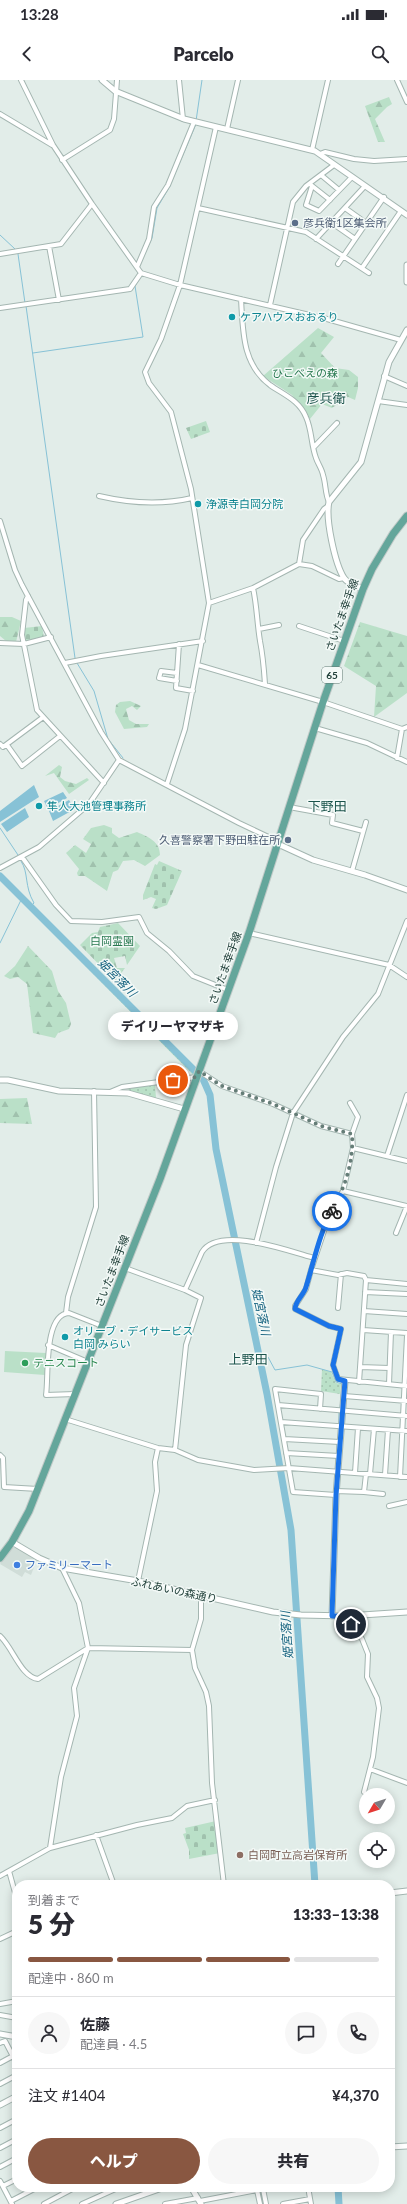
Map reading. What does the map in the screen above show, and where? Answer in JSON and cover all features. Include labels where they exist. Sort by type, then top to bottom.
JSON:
[{"type":"main road","name":"さいたま幸手線","points":[[0,1558],[12,1542],[30,1511],[160,1179],[249,932],[323,702],[363,589],[378,558],[393,534],[407,516]]},
{"type":"street","points":[[21,80],[62,160],[141,273],[180,285],[270,305],[401,340]]},
{"type":"street","points":[[24,85],[29,80]]},
{"type":"street","points":[[102,80],[115,91],[183,119],[312,150],[384,197],[407,215]]},
{"type":"street","points":[[62,160],[110,130],[114,119],[117,80]]},
{"type":"street","points":[[179,80],[183,119]]},
{"type":"street","points":[[227,129],[238,80]]},
{"type":"street","points":[[312,150],[328,80]]},
{"type":"street","points":[[397,80],[407,102]]},
{"type":"street","points":[[0,114],[53,145]]},
{"type":"street","points":[[137,267],[149,239],[154,207],[168,186],[194,122]]},
{"type":"street","points":[[167,784],[185,729],[203,641],[209,603],[192,498],[171,412],[148,383],[145,372],[162,339],[180,285],[216,127]]},
{"type":"street","points":[[320,154],[325,152],[354,159],[374,161],[407,159]]},
{"type":"street","points":[[270,305],[293,202],[321,175],[334,165]]},
{"type":"street","points":[[321,175],[339,190]]},
{"type":"street","points":[[311,185],[306,205],[319,211],[352,176]]},
{"type":"street","points":[[311,185],[330,200]]},
{"type":"street","points":[[316,239],[366,186]]},
{"type":"street","points":[[338,264],[384,197]]},
{"type":"street","points":[[0,254],[62,244],[92,204]]},
{"type":"street","points":[[198,208],[306,232],[369,272]]},
{"type":"street","points":[[345,208],[366,223]]},
{"type":"street","points":[[362,268],[401,211]]},
{"type":"street","points":[[332,223],[355,239]]},
{"type":"street","points":[[49,246],[59,300]]},
{"type":"street","points":[[407,265],[407,282]]},
{"type":"street","points":[[0,308],[130,289],[141,273]]},
{"type":"street","points":[[241,299],[246,354],[251,365],[270,385],[291,398],[303,410],[324,476],[329,504],[329,523],[339,568],[344,578],[350,584],[363,589]]},
{"type":"street","points":[[299,564],[303,540],[324,509],[361,462],[384,376],[391,356],[407,330]]},
{"type":"street","points":[[384,376],[407,386]]},
{"type":"street","points":[[378,401],[407,405]]},
{"type":"street","points":[[314,448],[337,423]]},
{"type":"street","points":[[98,496],[154,502],[174,502],[192,498]]},
{"type":"street","points":[[0,521],[15,570],[105,738],[119,760],[313,860],[352,871],[407,890]]},
{"type":"street","points":[[209,603],[253,588],[299,564],[312,566],[339,579],[344,578]]},
{"type":"street","points":[[253,588],[258,609],[259,629],[264,657],[265,684]]},
{"type":"street","points":[[28,596],[26,600],[22,631],[34,703],[42,718],[104,783]]},
{"type":"street","points":[[259,629],[279,625]]},
{"type":"street","points":[[299,626],[344,641]]},
{"type":"street","points":[[0,643],[24,644],[51,637]]},
{"type":"street","points":[[65,663],[203,641]]},
{"type":"street","points":[[179,644],[176,688],[193,691]]},
{"type":"street","points":[[198,666],[265,684],[402,729],[407,728]]},
{"type":"street","points":[[176,681],[160,678],[161,670],[177,673]]},
{"type":"street","points":[[0,744],[3,747],[7,745],[42,718]]},
{"type":"street","points":[[315,728],[367,743],[407,762]]},
{"type":"street","points":[[397,758],[402,729]]},
{"type":"street","points":[[7,745],[22,766],[60,736]]},
{"type":"street","points":[[0,868],[39,847],[89,804],[119,760]]},
{"type":"street","points":[[289,807],[333,816],[332,823],[363,831]]},
{"type":"street","points":[[352,871],[366,822]]},
{"type":"street","points":[[22,857],[56,906],[71,921],[102,922],[138,917],[147,933],[169,951],[193,976],[228,990]]},
{"type":"street","points":[[256,1243],[276,1167],[294,1113],[343,1037],[372,1004],[378,994],[407,921]]},
{"type":"street","points":[[249,932],[389,965],[407,977]]},
{"type":"street","points":[[110,1092],[122,1087],[197,1076],[222,1086],[252,1095],[321,1126],[352,1134]]},
{"type":"street","points":[[0,1080],[8,1080],[59,1091],[94,1091],[142,1096],[184,1109]]},
{"type":"street","points":[[66,1313],[68,1298],[96,1207],[94,1091]]},
{"type":"street","points":[[387,1156],[407,1095]]},
{"type":"street","points":[[350,1103],[358,1117],[352,1134],[353,1148],[343,1191],[330,1213],[314,1258],[306,1290],[295,1306],[295,1309],[329,1326],[341,1329],[333,1365],[338,1379],[345,1381],[406,1386]]},
{"type":"street","points":[[353,1148],[407,1161]]},
{"type":"street","points":[[343,1191],[407,1206],[396,1233]]},
{"type":"street","points":[[185,1290],[205,1246],[210,1244],[232,1240],[242,1240],[314,1258]]},
{"type":"street","points":[[125,1268],[199,1295],[201,1303],[186,1345],[175,1450]]},
{"type":"street","points":[[311,1270],[364,1276],[366,1280],[359,1382]]},
{"type":"street","points":[[338,1308],[341,1274]]},
{"type":"street","points":[[366,1280],[407,1284]]},
{"type":"street","points":[[365,1292],[407,1294]]},
{"type":"street","points":[[364,1311],[407,1314]]},
{"type":"street","points":[[66,1313],[102,1326]]},
{"type":"street","points":[[66,1313],[58,1318],[48,1345],[46,1395],[75,1394]]},
{"type":"street","points":[[363,1330],[407,1335],[405,1431],[400,1477]]},
{"type":"street","points":[[388,1384],[391,1332]]},
{"type":"street","points":[[48,1345],[88,1362]]},
{"type":"street","points":[[360,1367],[389,1368]]},
{"type":"street","points":[[345,1381],[336,1493],[332,1616],[407,1612]]},
{"type":"street","points":[[320,1409],[321,1394],[275,1389],[284,1439],[287,1468],[293,1492],[364,1492],[383,1494]]},
{"type":"street","points":[[344,1396],[405,1401]]},
{"type":"street","points":[[278,1405],[405,1415]]},
{"type":"street","points":[[66,1418],[158,1448],[175,1450],[198,1460],[254,1470],[287,1468],[407,1477]]},
{"type":"street","points":[[281,1422],[405,1431]]},
{"type":"street","points":[[354,1473],[358,1428]]},
{"type":"street","points":[[364,1492],[374,1429]]},
{"type":"street","points":[[385,1476],[388,1430]]},
{"type":"street","points":[[284,1439],[340,1442]]},
{"type":"street","points":[[138,1581],[157,1492],[155,1462],[158,1448]]},
{"type":"street","points":[[286,1453],[339,1456]]},
{"type":"street","points":[[0,1456],[2,1458],[4,1487],[38,1489]]},
{"type":"street","points":[[389,1506],[407,1502]]},
{"type":"street","name":"ふれあいの森通り","points":[[12,1542],[39,1558],[62,1568],[138,1581],[201,1596],[293,1614],[332,1616]]},
{"type":"street","points":[[50,1848],[61,1777],[77,1716],[74,1688],[88,1648],[79,1603],[62,1568]]},
{"type":"street","points":[[201,1596],[201,1619],[192,1650],[195,1668],[206,1692],[214,1800],[223,1880]]},
{"type":"street","points":[[347,1616],[362,1639],[368,1654],[367,1677],[377,1698],[379,1708],[370,1769],[365,1788]]},
{"type":"street","points":[[0,1636],[14,1653],[25,1672],[33,1678],[38,1679],[88,1648],[192,1650]]},
{"type":"street","points":[[370,1769],[407,1783]]},
{"type":"street","points":[[0,1876],[50,1848],[96,1835],[172,1818],[187,1806],[214,1800]]},
{"type":"street","points":[[96,1835],[112,1880]]},
{"type":"street","points":[[9,1871],[12,1882]]},
{"type":"street","points":[[395,1892],[407,1890]]},
{"type":"street","points":[[0,1939],[12,1933]]},
{"type":"street","points":[[0,2004],[12,2002]]},
{"type":"street","points":[[0,2015],[12,2017]]},
{"type":"street","points":[[0,2034],[12,2036]]},
{"type":"street","points":[[0,2043],[5,2041],[12,2054]]},
{"type":"street","points":[[0,2063],[12,2057]]},
{"type":"street","points":[[0,2084],[12,2078]]},
{"type":"street","points":[[0,2105],[12,2099]]},
{"type":"street","points":[[0,2128],[12,2122]]},
{"type":"street","points":[[0,2148],[12,2142]]},
{"type":"street","points":[[395,2147],[407,2146]]},
{"type":"street","points":[[0,2167],[12,2161]]},
{"type":"street","points":[[0,2181],[12,2203],[30,2192]]},
{"type":"street","points":[[3,2186],[12,2182]]},
{"type":"street","points":[[44,2204],[67,2192]]},
{"type":"street","points":[[82,2204],[109,2192]]},
{"type":"street","points":[[116,2204],[151,2192]]},
{"type":"street","points":[[195,2192],[200,2201]]},
{"type":"street","points":[[167,2204],[200,2201],[247,2192]]},
{"type":"street","points":[[257,2192],[260,2204]]},
{"type":"street","points":[[264,2192],[266,2204]]},
{"type":"street","points":[[283,2204],[310,2202],[309,2192]]},
{"type":"shaded area","points":[[12,1548],[17,1548],[37,1559],[31,1575],[25,1572],[22,1577],[0,1564]]},
{"type":"green space","points":[[389,97],[392,104],[375,119],[385,142],[378,142],[365,106]]},
{"type":"green space","name":"ひこべえの森","points":[[318,328],[334,337],[321,353],[335,368],[349,370],[358,377],[358,388],[355,400],[348,397],[332,408],[322,404],[310,419],[292,395],[263,376]]},
{"type":"green space","points":[[206,421],[210,432],[191,439],[186,428]]},
{"type":"green space","points":[[0,617],[12,617],[21,621],[16,642],[6,641],[0,636]]},
{"type":"green space","points":[[360,622],[407,636],[407,693],[374,717],[376,686],[344,666]]},
{"type":"green space","points":[[42,626],[44,638],[24,642],[24,628]]},
{"type":"green space","points":[[130,701],[141,706],[137,710],[132,706],[126,709],[129,720],[136,724],[149,724],[147,727],[124,729],[115,712],[116,705],[120,702]]},
{"type":"green space","points":[[59,765],[62,767],[60,777],[65,781],[76,784],[87,778],[89,780],[69,794],[54,773],[45,776]]},
{"type":"green space","points":[[104,825],[112,828],[112,833],[119,838],[137,832],[153,840],[158,846],[160,855],[145,866],[134,860],[123,861],[118,870],[113,872],[107,891],[85,876],[78,876],[77,873],[79,869],[66,853],[75,845],[86,853],[91,844],[83,839],[91,828]]},
{"type":"green space","points":[[159,861],[182,871],[167,905],[156,909],[152,908],[156,899],[151,897],[143,900],[143,895],[155,864],[157,865]]},
{"type":"green space","points":[[28,908],[31,909],[194,1073],[193,1075]]},
{"type":"green space","name":"白岡霊園","points":[[118,923],[140,946],[127,965],[125,956],[114,958],[117,968],[125,968],[115,981],[80,945],[92,933],[98,932],[100,927]]},
{"type":"green space","points":[[28,946],[52,971],[58,991],[66,1003],[71,1024],[69,1029],[58,1033],[55,1038],[33,1033],[27,984],[18,977],[10,979],[4,976],[15,966]]},
{"type":"green space","points":[[155,1084],[156,1098],[129,1091],[128,1089]]},
{"type":"green space","points":[[27,1098],[32,1124],[0,1123],[0,1099]]},
{"type":"green space","name":"テニスコート","points":[[5,1351],[46,1353],[45,1375],[4,1372]]},
{"type":"green space","points":[[322,1369],[331,1372],[336,1383],[341,1384],[340,1394],[321,1391]]},
{"type":"green space","points":[[216,1821],[220,1853],[189,1859],[189,1850],[183,1834],[186,1833],[185,1828]]},
{"type":"water","points":[[34,785],[39,797],[0,822],[0,811]]},
{"type":"water","points":[[63,792],[67,798],[48,809],[44,801]]},
{"type":"water","points":[[69,800],[75,809],[53,821],[49,811]]},
{"type":"water","points":[[25,808],[29,817],[7,832],[1,824]]},
{"type":"waterway","points":[[196,121],[202,80]]},
{"type":"waterway","points":[[171,183],[196,124]]},
{"type":"waterway","points":[[143,257],[152,238],[157,208],[170,186]]},
{"type":"waterway","points":[[0,235],[15,249]]},
{"type":"waterway","points":[[18,254],[25,303]]},
{"type":"waterway","points":[[33,353],[143,337],[135,286],[138,281]]},
{"type":"waterway","points":[[26,306],[75,658]]},
{"type":"waterway","points":[[77,663],[94,691],[108,739],[123,758]]},
{"type":"waterway","points":[[0,828],[18,855]]},
{"type":"waterway","points":[[21,861],[25,870],[29,891],[34,903],[31,906]]},
{"type":"waterway","name":"姫宮落川","points":[[0,876],[203,1079],[210,1095],[216,1149],[267,1394],[291,1530],[315,1880]]},
{"type":"waterway","points":[[0,943],[22,898]]},
{"type":"waterway","points":[[259,1358],[268,1357],[275,1370],[307,1365],[332,1372],[336,1382],[342,1384],[340,1410]]},
{"type":"waterway","points":[[339,1413],[339,1424]]},
{"type":"waterway","points":[[338,1440],[339,1427]]},
{"type":"waterway","points":[[337,1443],[337,1454]]},
{"type":"waterway","points":[[336,1457],[336,1466]]},
{"type":"waterway","name":"姫宮落川","points":[[338,2192],[339,2204]]},
{"type":"way so far","points":[[173,1080],[196,1077],[199,1071],[212,1081],[222,1086],[252,1095],[321,1126],[352,1134],[353,1148],[343,1191],[332,1211]]},
{"type":"place","name":"彦兵衛1区集会所","points":[[295,223]]},
{"type":"place","name":"ケアハウスおおるり","points":[[232,317]]},
{"type":"place","name":"浄源寺白岡分院","points":[[198,504]]},
{"type":"place","name":"隼人大池管理事務所","points":[[39,806]]},
{"type":"place","name":"久喜警察署下野田駐在所","points":[[288,840]]},
{"type":"place","name":"デイリーヤマザキ","points":[[173,1080]]},
{"type":"place","name":"オリーブ・デイサービス 白岡 みらい","points":[[65,1337]]},
{"type":"place","name":"テニスコート","points":[[25,1363]]},
{"type":"place","name":"ファミリーマート","points":[[17,1565]]},
{"type":"place","name":"白岡町立高岩保育所","points":[[240,1855]]},
{"type":"district","name":"彦兵衛","points":[[326,398]]},
{"type":"district","name":"下野田","points":[[327,806]]},
{"type":"district","name":"上野田","points":[[248,1359]]},
{"type":"route","points":[[332,1211],[314,1258],[306,1290],[295,1306],[295,1309],[329,1326],[341,1329],[333,1365],[338,1379],[345,1381],[336,1495],[332,1616],[347,1616],[351,1624]]}]
